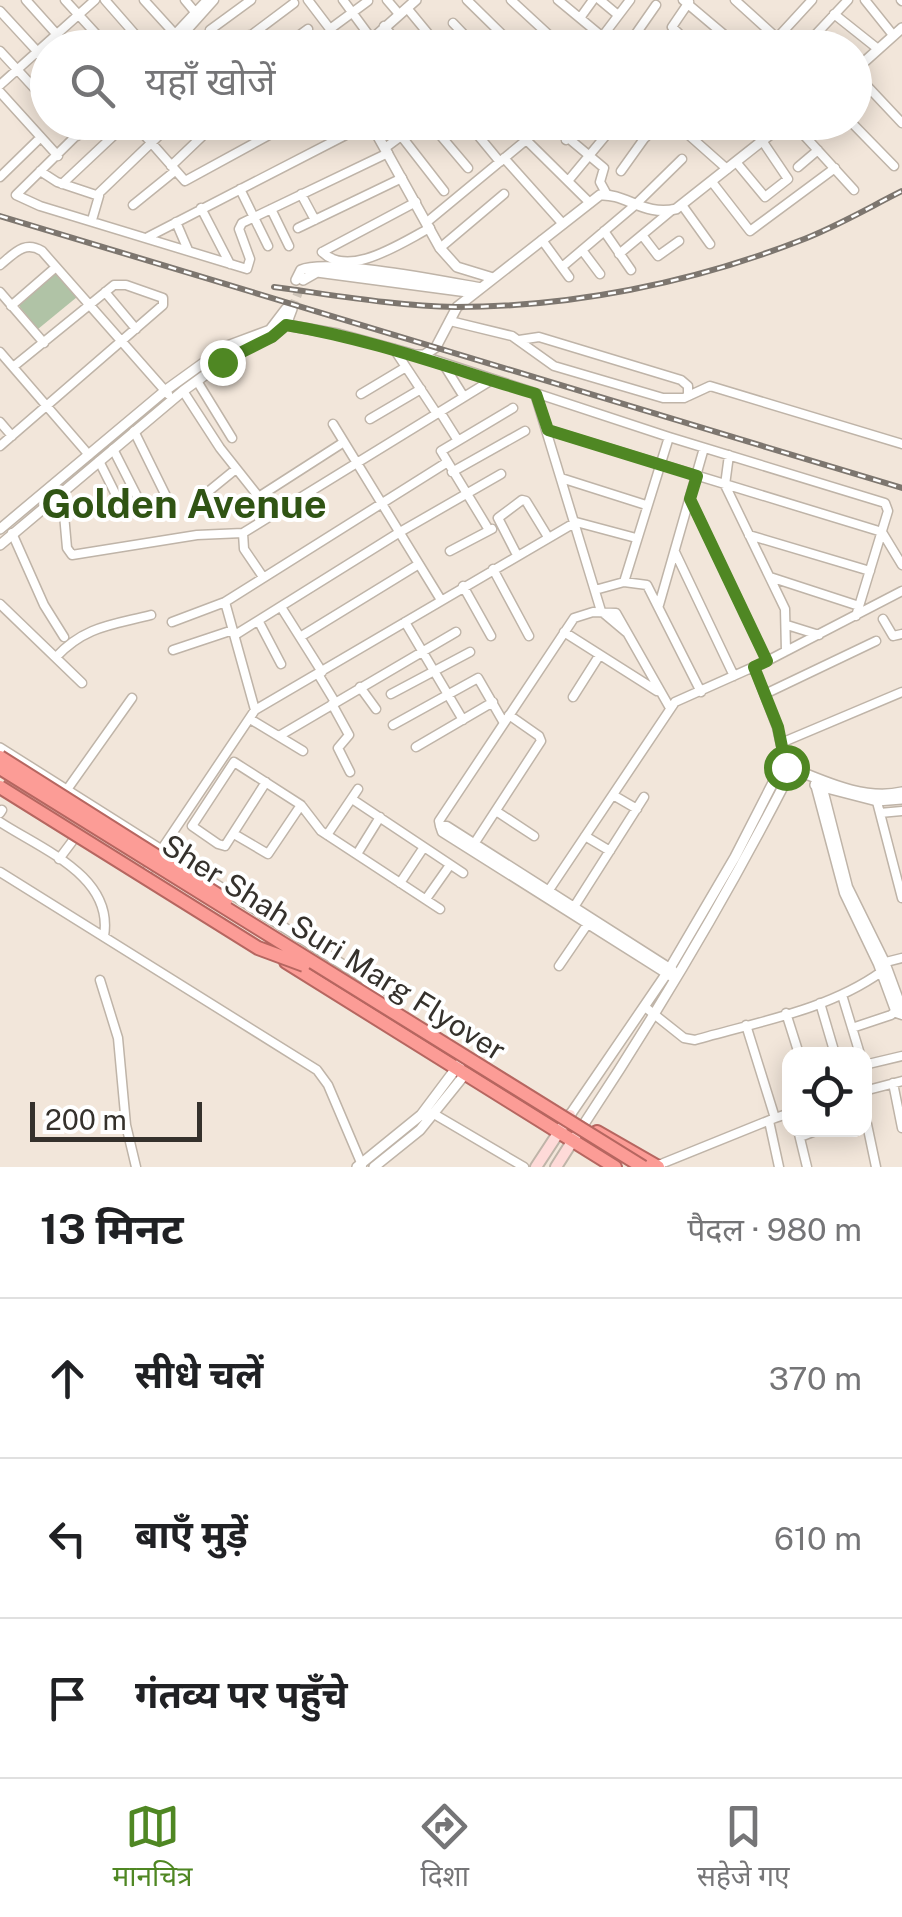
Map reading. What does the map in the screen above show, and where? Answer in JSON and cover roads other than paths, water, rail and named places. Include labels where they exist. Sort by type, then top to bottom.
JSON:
[{"type":"highway","points":[[0,762],[158,855],[381,1000],[657,1166]]},
{"type":"highway","name":"Sher Shah Suri Marg Flyover","points":[[0,762],[306,963],[630,1167]]},
{"type":"highway","points":[[0,781],[615,1167]]},
{"type":"highway","name":"Sher Shah Suri Marg Flyover","points":[[0,781],[642,1167]]},
{"type":"main road","points":[[536,1167],[570,1116]]},
{"type":"main road","points":[[556,1167],[584,1124]]},
{"type":"street","points":[[26,0],[53,30]]},
{"type":"street","points":[[65,0],[92,30]]},
{"type":"street","points":[[62,30],[96,0]]},
{"type":"street","points":[[105,0],[131,30]]},
{"type":"street","points":[[144,0],[170,30]]},
{"type":"street","points":[[184,0],[195,12]]},
{"type":"street","points":[[178,30],[210,0]]},
{"type":"street","points":[[186,30],[210,0]]},
{"type":"street","points":[[210,30],[251,0]]},
{"type":"street","points":[[308,0],[330,29],[368,2]]},
{"type":"street","points":[[343,0],[366,30]]},
{"type":"street","points":[[387,0],[422,30]]},
{"type":"street","points":[[380,30],[416,0]]},
{"type":"street","points":[[467,0],[498,30]]},
{"type":"street","points":[[512,0],[544,30]]},
{"type":"street","points":[[558,0],[594,30]]},
{"type":"street","points":[[580,18],[597,0],[618,15]]},
{"type":"street","points":[[607,30],[630,0]]},
{"type":"street","points":[[736,0],[770,30]]},
{"type":"street","points":[[784,30],[811,0]]},
{"type":"street","points":[[820,30],[848,0]]},
{"type":"street","points":[[864,0],[898,32],[872,54]]},
{"type":"street","points":[[675,30],[672,27],[687,1],[720,30]]},
{"type":"street","points":[[257,30],[294,3]]},
{"type":"street","points":[[638,30],[656,4]]},
{"type":"street","points":[[0,10],[30,44]]},
{"type":"street","points":[[834,14],[855,30]]},
{"type":"street","points":[[453,23],[460,30]]},
{"type":"street","points":[[384,26],[387,30]]},
{"type":"street","points":[[872,43],[878,48]]},
{"type":"street","points":[[0,51],[30,84]]},
{"type":"street","points":[[30,59],[0,88],[30,124]]},
{"type":"street","points":[[872,91],[902,123]]},
{"type":"street","points":[[0,177],[38,140]]},
{"type":"street","points":[[44,140],[58,156]]},
{"type":"street","points":[[73,140],[16,195],[40,206],[246,269],[250,266],[249,254],[239,227],[387,151],[400,140]]},
{"type":"street","points":[[62,184],[111,140]]},
{"type":"street","points":[[146,140],[187,181],[261,140]]},
{"type":"street","points":[[97,195],[155,140]]},
{"type":"street","points":[[133,204],[200,140]]},
{"type":"street","points":[[148,237],[337,140]]},
{"type":"street","points":[[380,140],[440,248],[457,267],[493,278]]},
{"type":"street","points":[[404,140],[444,192]]},
{"type":"street","points":[[444,140],[468,168]]},
{"type":"street","points":[[484,140],[563,224]]},
{"type":"street","points":[[566,140],[605,170],[600,182],[606,194],[634,206],[677,208],[710,244]]},
{"type":"street","points":[[568,181],[603,140]]},
{"type":"street","points":[[622,171],[644,140]]},
{"type":"street","points":[[697,140],[767,196],[788,177],[762,142]]},
{"type":"street","points":[[620,254],[764,140]]},
{"type":"street","points":[[806,140],[854,190]]},
{"type":"street","points":[[869,140],[894,166]]},
{"type":"street","points":[[416,202],[322,252],[328,257],[359,262],[429,226],[526,141],[590,202]]},
{"type":"street","points":[[798,167],[818,150]]},
{"type":"street","points":[[562,267],[682,159]]},
{"type":"street","points":[[712,182],[750,232],[835,168]]},
{"type":"street","points":[[40,172],[100,197],[92,220]]},
{"type":"street","points":[[298,228],[402,178]]},
{"type":"street","points":[[240,189],[268,246]]},
{"type":"street","points":[[302,194],[315,220]]},
{"type":"street","points":[[440,248],[504,194]]},
{"type":"street","points":[[420,355],[436,347],[457,306],[590,202],[606,194]]},
{"type":"street","points":[[202,208],[230,264]]},
{"type":"street","points":[[271,209],[289,246]]},
{"type":"street","points":[[176,222],[188,250]]},
{"type":"street","points":[[604,231],[631,270]]},
{"type":"street","points":[[642,235],[658,256],[679,241]]},
{"type":"street","points":[[542,240],[570,278]]},
{"type":"street","points":[[0,266],[26,246],[42,251],[169,395]]},
{"type":"street","points":[[582,250],[600,274]]},
{"type":"street","points":[[11,306],[56,267]]},
{"type":"street","points":[[299,280],[316,272],[478,290]]},
{"type":"street","points":[[0,446],[163,305],[163,298],[121,284],[105,292],[13,366]]},
{"type":"street","points":[[0,292],[44,343]]},
{"type":"street","points":[[105,292],[136,329]]},
{"type":"street","points":[[0,529],[98,461],[169,395],[183,391],[238,351],[272,337],[289,310]]},
{"type":"street","points":[[450,321],[503,333],[554,366],[663,398],[688,396],[710,386],[902,444]]},
{"type":"street","points":[[0,545],[89,454],[227,346],[283,323],[420,355],[669,438],[885,502],[888,511],[858,611]]},
{"type":"street","points":[[519,340],[539,337],[681,380],[688,386],[688,396]]},
{"type":"street","points":[[394,349],[458,439]]},
{"type":"street","points":[[0,352],[89,454]]},
{"type":"street","points":[[444,365],[464,397]]},
{"type":"street","points":[[361,394],[406,367]]},
{"type":"street","points":[[196,380],[232,438]]},
{"type":"street","points":[[55,493],[72,556],[197,535],[243,533],[490,380]]},
{"type":"street","points":[[370,419],[421,388]]},
{"type":"street","points":[[183,391],[236,469],[274,516]]},
{"type":"street","points":[[536,394],[601,611],[606,619],[628,633],[670,708]]},
{"type":"street","points":[[488,530],[441,450],[513,408]]},
{"type":"street","points":[[0,422],[12,436]]},
{"type":"street","points":[[333,424],[442,600]]},
{"type":"street","points":[[548,430],[882,532],[902,565]]},
{"type":"street","points":[[134,431],[168,500]]},
{"type":"street","points":[[172,622],[225,602],[382,501],[525,432]]},
{"type":"street","points":[[624,582],[669,438]]},
{"type":"street","points":[[260,496],[344,442]]},
{"type":"street","points":[[659,605],[704,448]]},
{"type":"street","points":[[113,449],[143,508]]},
{"type":"street","points":[[729,455],[725,485],[786,613],[786,651]]},
{"type":"street","points":[[98,461],[121,505]]},
{"type":"street","points":[[209,491],[236,469]]},
{"type":"street","points":[[172,650],[235,633],[259,622],[400,532],[502,474]]},
{"type":"street","points":[[561,478],[646,505]]},
{"type":"street","points":[[690,499],[767,661]]},
{"type":"street","points":[[517,555],[498,516],[525,500],[548,538]]},
{"type":"street","points":[[266,782],[234,834],[221,846],[192,824],[255,710],[576,522],[636,538]]},
{"type":"street","points":[[450,551],[500,524]]},
{"type":"street","points":[[12,533],[44,605],[64,637]]},
{"type":"street","points":[[243,533],[244,548],[263,576]]},
{"type":"street","points":[[748,535],[870,570]]},
{"type":"street","points":[[674,552],[734,676]]},
{"type":"street","points":[[300,637],[420,564]]},
{"type":"street","points":[[493,569],[529,636]]},
{"type":"street","points":[[770,577],[858,611]]},
{"type":"street","points":[[595,590],[624,582],[644,583],[659,605],[701,692]]},
{"type":"street","points":[[462,586],[491,636]]},
{"type":"street","points":[[546,894],[670,708],[681,698],[767,661],[902,591]]},
{"type":"street","points":[[225,602],[255,710]]},
{"type":"street","points":[[0,604],[82,683]]},
{"type":"street","points":[[282,607],[320,673],[349,735],[338,748],[350,772]]},
{"type":"street","points":[[517,875],[442,832],[439,820],[574,618],[601,611]]},
{"type":"street","points":[[56,658],[78,636],[151,614]]},
{"type":"street","points":[[884,619],[891,634],[902,635]]},
{"type":"street","points":[[259,622],[281,664]]},
{"type":"street","points":[[405,622],[462,720]]},
{"type":"street","points":[[787,625],[819,635]]},
{"type":"street","points":[[279,736],[456,632]]},
{"type":"street","points":[[564,632],[660,693]]},
{"type":"street","points":[[765,694],[876,641]]},
{"type":"street","points":[[391,694],[470,652]]},
{"type":"street","points":[[573,697],[599,656]]},
{"type":"street","points":[[584,1124],[608,1088],[649,1010],[744,862],[787,772],[782,743],[754,667]]},
{"type":"street","points":[[394,725],[478,678],[506,719],[539,736],[541,741],[474,844]]},
{"type":"street","points":[[360,687],[376,709]]},
{"type":"street","points":[[782,743],[902,692]]},
{"type":"street","points":[[66,791],[132,698]]},
{"type":"street","points":[[416,748],[492,702]]},
{"type":"street","points":[[250,719],[303,750]]},
{"type":"street","points":[[0,748],[158,855]]},
{"type":"street","points":[[230,759],[301,805],[312,815],[317,828],[440,909]]},
{"type":"street","points":[[146,874],[230,759]]},
{"type":"street","points":[[787,772],[876,798],[902,796]]},
{"type":"street","points":[[818,783],[848,886],[900,1011],[852,1028]]},
{"type":"street","points":[[327,835],[358,789]]},
{"type":"street","points":[[613,794],[637,809]]},
{"type":"street","points":[[574,907],[644,798]]},
{"type":"street","points":[[876,798],[897,860],[902,898]]},
{"type":"street","points":[[352,799],[463,873]]},
{"type":"street","points":[[234,834],[268,854],[301,805]]},
{"type":"street","points":[[880,813],[902,810]]},
{"type":"street","points":[[496,811],[534,836]]},
{"type":"street","points":[[356,854],[380,818]]},
{"type":"street","points":[[0,822],[59,859],[95,890],[104,910],[104,936]]},
{"type":"street","points":[[440,826],[447,826],[546,894],[673,973]]},
{"type":"street","points":[[59,859],[79,832]]},
{"type":"street","points":[[585,836],[610,852]]},
{"type":"street","points":[[400,882],[424,847]]},
{"type":"street","points":[[426,899],[450,865]]},
{"type":"street","points":[[0,872],[317,1070],[325,1079],[360,1166],[421,1115],[460,1072]]},
{"type":"street","points":[[546,894],[574,907],[590,920]]},
{"type":"street","points":[[559,966],[590,920]]},
{"type":"street","points":[[649,1010],[687,1040],[842,995],[881,966],[902,958]]},
{"type":"street","points":[[100,980],[118,1038],[126,1125],[136,1167]]},
{"type":"street","points":[[842,995],[858,1047]]},
{"type":"street","points":[[820,1003],[832,1047]]},
{"type":"street","points":[[570,1116],[649,1010]]},
{"type":"street","points":[[786,1014],[797,1047]]},
{"type":"street","points":[[746,1025],[772,1120],[778,1167]]},
{"type":"street","points":[[374,1167],[434,1114],[470,1054]]},
{"type":"street","points":[[872,1065],[902,1056]]},
{"type":"street","points":[[594,1079],[608,1088]]},
{"type":"street","points":[[872,1089],[898,1082],[902,1128]]},
{"type":"street","points":[[434,1114],[524,1167]]},
{"type":"street","points":[[657,1166],[782,1116]]},
{"type":"street","points":[[799,1137],[807,1167]]},
{"type":"street","points":[[870,1137],[876,1167]]},
{"type":"tunnel","points":[[292,309],[303,280]]},
{"type":"railway","points":[[274,287],[456,307],[587,297],[674,280],[758,256],[825,230],[902,191]]},
{"type":"railway","points":[[0,216],[902,488]]},
{"type":"district","name":"Golden Avenue","points":[[184,503]]}]
